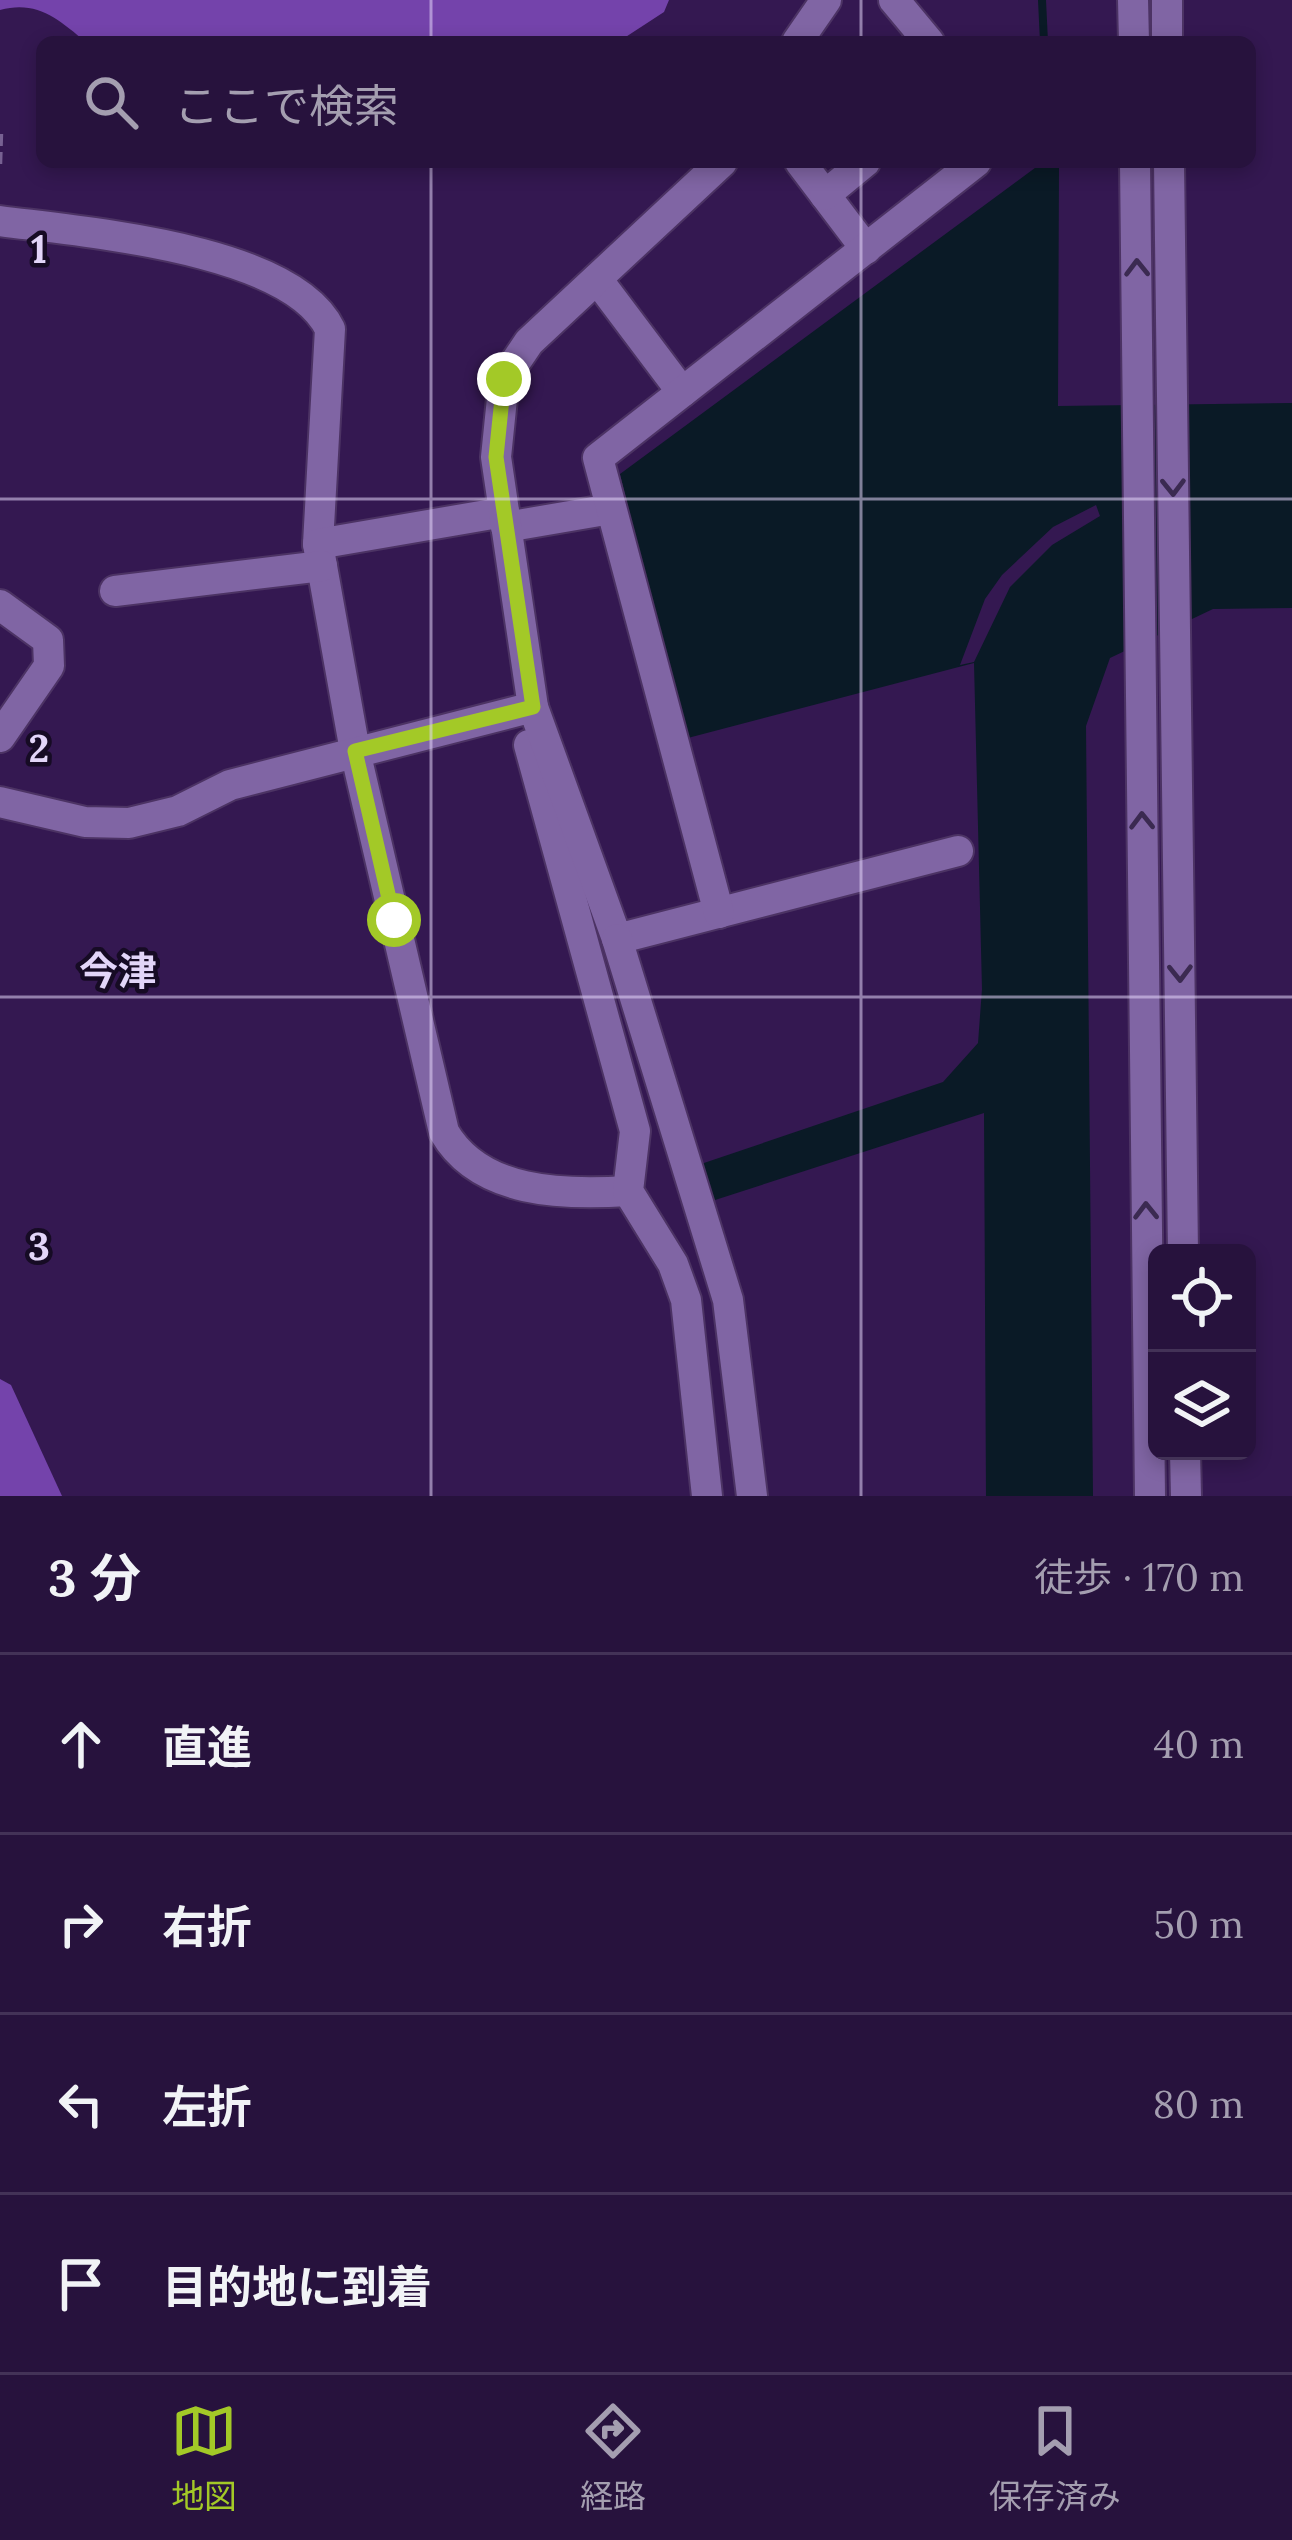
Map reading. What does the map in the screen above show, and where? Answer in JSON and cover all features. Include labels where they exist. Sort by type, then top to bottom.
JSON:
[{"type":"street","points":[[801,36],[826,0]]},
{"type":"street","points":[[894,0],[924,36]]},
{"type":"street","points":[[1133,0],[1134,36]]},
{"type":"street","points":[[1167,0],[1167,36]]},
{"type":"street","points":[[706,1496],[686,1300],[673,1264],[628,1191],[635,1131],[526,708],[496,457],[504,379],[529,342],[716,168]]},
{"type":"street","points":[[805,168],[866,249]]},
{"type":"street","points":[[825,195],[858,168]]},
{"type":"street","points":[[719,913],[598,458],[968,168]]},
{"type":"street","points":[[1136,168],[1150,1496]]},
{"type":"street","points":[[1169,168],[1183,1244]]},
{"type":"street","points":[[0,221],[163,242],[235,266],[318,306],[330,329],[320,555],[355,751],[444,1132],[458,1156],[496,1178],[530,1188],[628,1191]]},
{"type":"street","points":[[597,279],[682,392]]},
{"type":"street","points":[[115,591],[505,519],[611,509]]},
{"type":"street","points":[[0,605],[48,640],[49,666],[0,737]]},
{"type":"street","points":[[0,802],[85,822],[129,823],[178,812],[230,785],[526,708]]},
{"type":"street","points":[[526,708],[617,939],[728,1300],[752,1496]]},
{"type":"street","points":[[617,939],[958,851]]},
{"type":"street","points":[[1185,1460],[1186,1496]]},
{"type":"path","points":[[0,164],[1,132]]},
{"type":"shaded area","points":[[0,0],[669,0],[664,12],[627,36],[78,36],[36,10],[0,10]]},
{"type":"shaded area","points":[[0,1379],[11,1385],[62,1496],[0,1496]]},
{"type":"water","points":[[1035,168],[1059,168],[1058,406],[1292,403],[1292,608],[1213,609],[1110,658],[1086,726],[1093,1496],[986,1496],[984,1113],[712,1201],[698,1165],[943,1082],[978,1043],[982,989],[974,663],[684,739],[620,474]]},
{"type":"pier","points":[[1096,505],[1100,516],[1052,545],[1010,587],[974,662],[960,665],[985,599],[1002,575],[1053,527]]},
{"type":"waterway","points":[[1042,0],[1044,36]]},
{"type":"district","name":"今津","points":[[118,971]]},
{"type":"route","points":[[394,920],[355,751],[533,707],[496,457],[504,379]]}]
